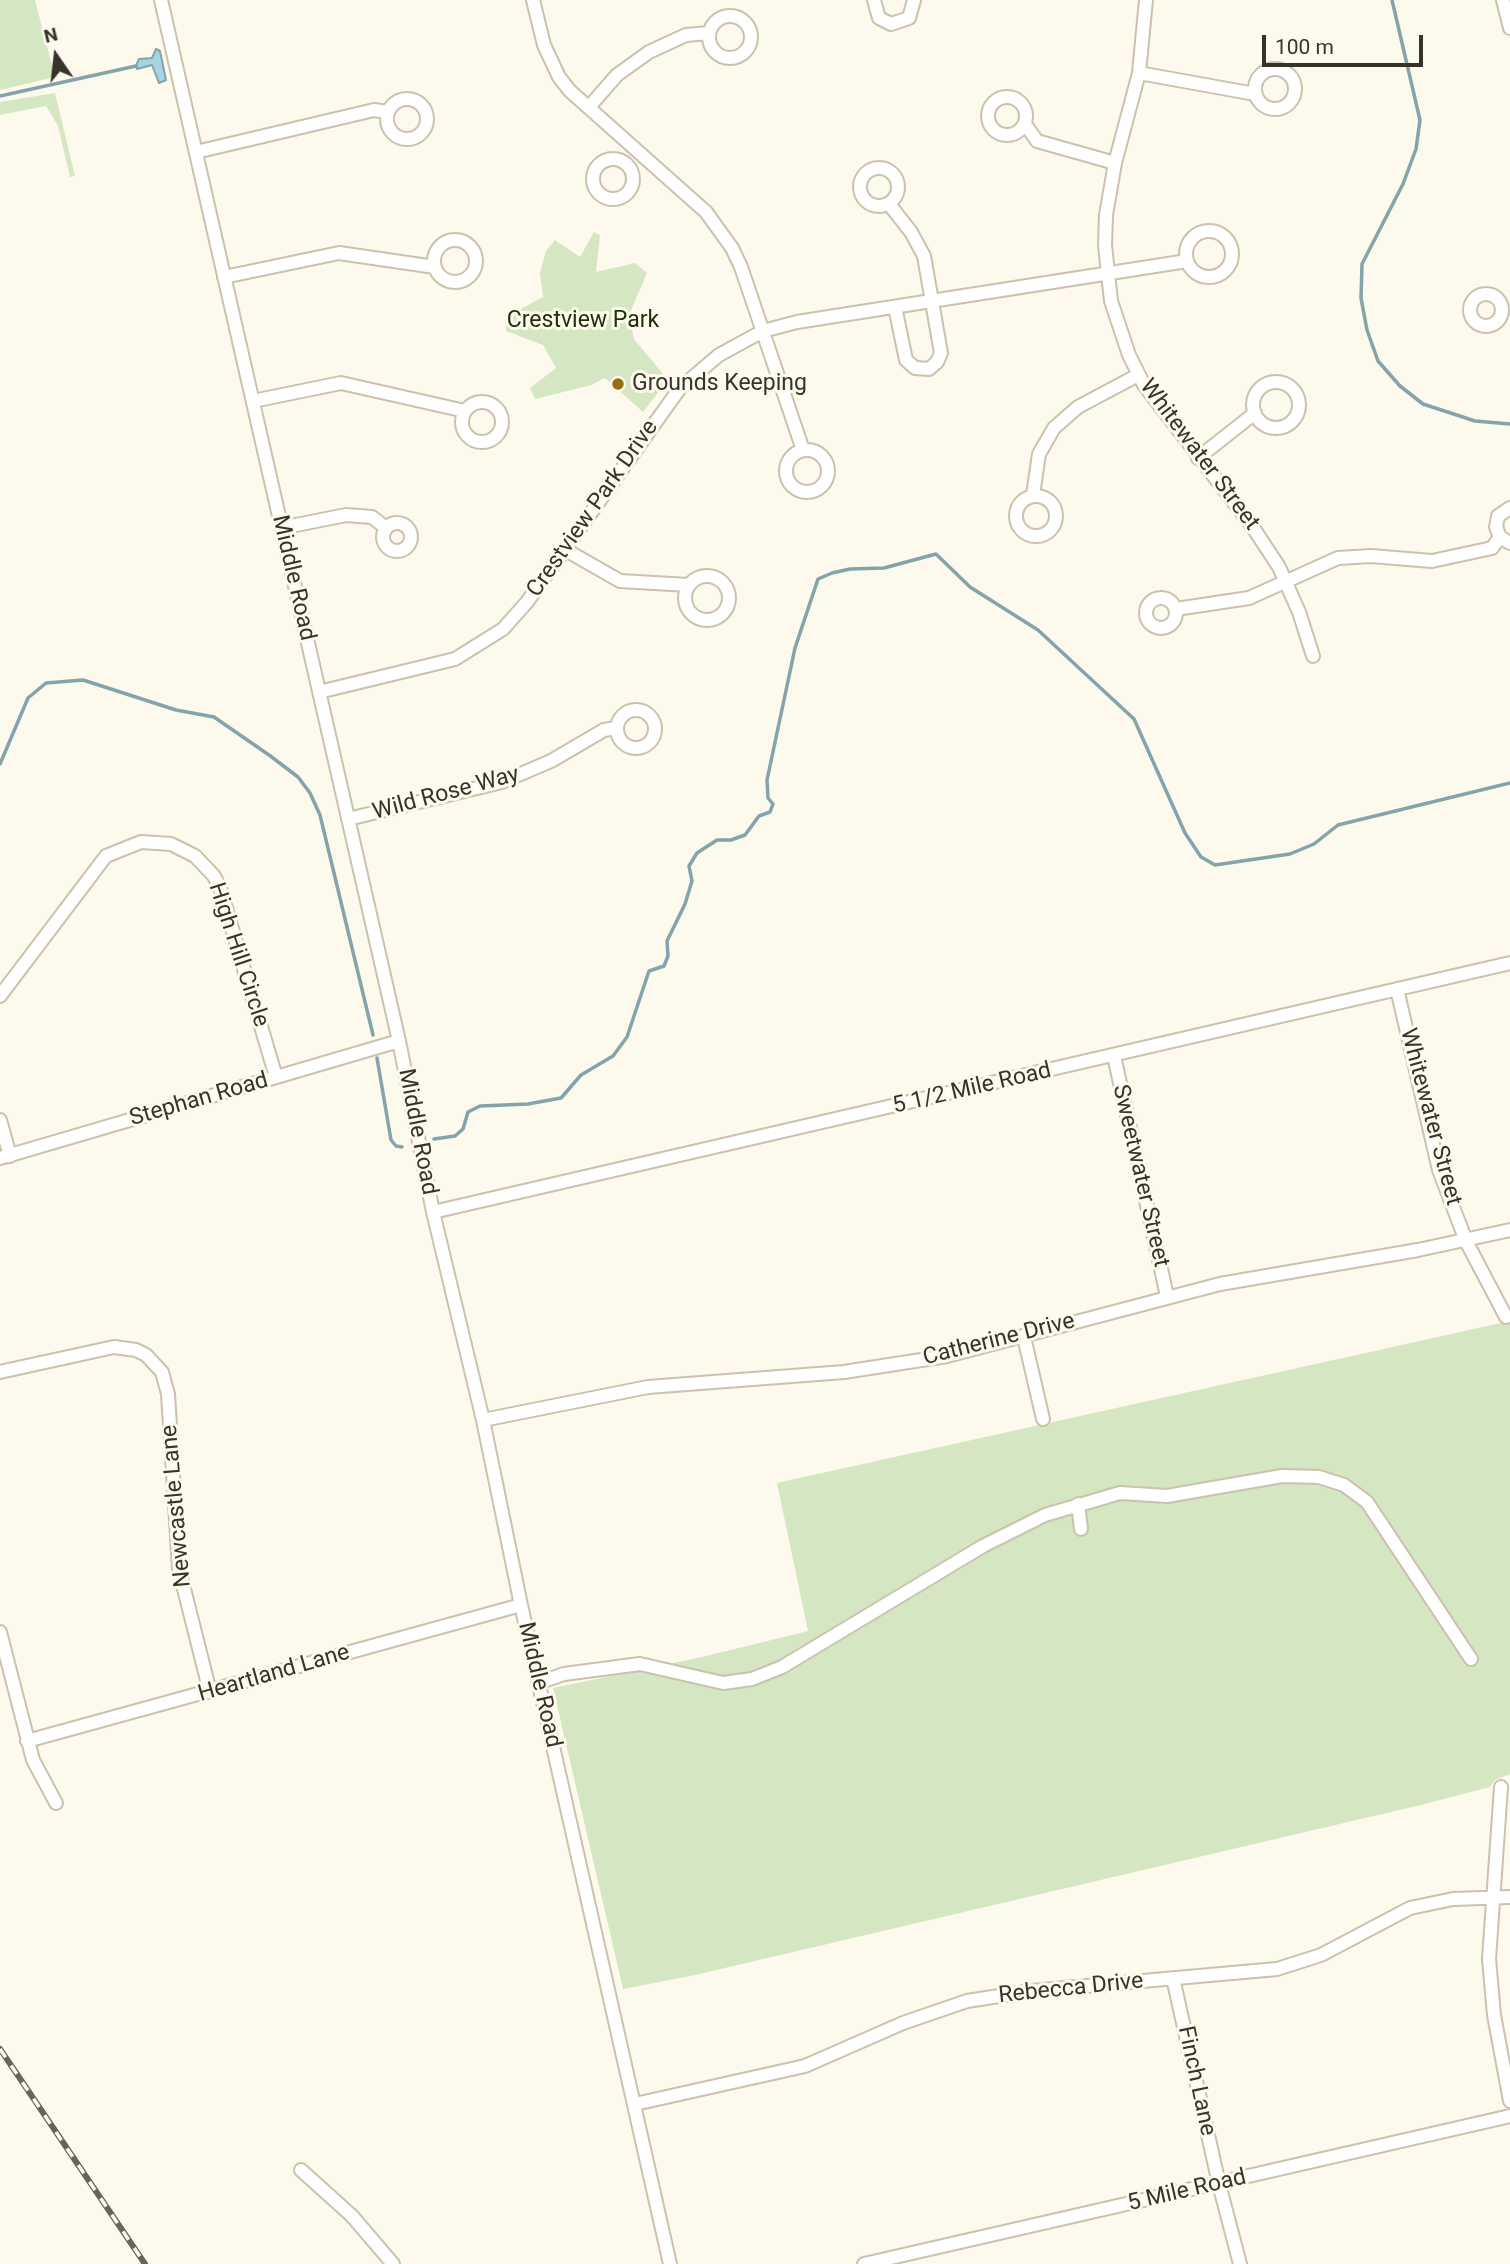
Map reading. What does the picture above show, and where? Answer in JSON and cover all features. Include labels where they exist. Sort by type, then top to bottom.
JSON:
[{"type":"street","name":"Middle Road","points":[[161,0],[399,1041],[433,1212],[483,1420],[520,1605],[670,2264]]},
{"type":"street","points":[[533,0],[550,61],[570,91],[641,153],[720,229],[741,267],[803,450]]},
{"type":"street","points":[[874,0],[879,18],[891,24],[909,18],[914,0]]},
{"type":"street","name":"Whitewater Street","points":[[1146,0],[1139,73],[1115,163],[1106,215],[1107,274],[1119,330],[1138,375],[1158,407],[1252,526],[1286,581],[1313,656]]},
{"type":"street","points":[[1503,0],[1510,28]]},
{"type":"street","points":[[589,107],[617,75],[649,52],[686,35],[709,33]]},
{"type":"street","points":[[1139,73],[1255,94]]},
{"type":"street","points":[[196,152],[374,110],[387,112]]},
{"type":"street","points":[[1025,124],[1037,141],[1115,163]]},
{"type":"street","points":[[629,166],[641,153]]},
{"type":"street","points":[[889,204],[918,243],[924,256],[941,353],[933,366],[922,370],[911,364],[903,354],[895,307]]},
{"type":"street","points":[[224,277],[321,254],[339,253],[435,267]]},
{"type":"street","name":"Crestview Park Drive","points":[[319,692],[455,659],[502,629],[522,609],[680,388],[719,355],[763,331],[930,301],[1187,261]]},
{"type":"street","points":[[1033,495],[1039,454],[1054,428],[1078,407],[1138,375]]},
{"type":"street","points":[[253,401],[341,383],[465,411]]},
{"type":"street","points":[[1198,458],[1255,413]]},
{"type":"street","points":[[1176,609],[1234,602],[1338,558],[1371,556],[1432,561],[1492,548],[1505,540],[1496,521],[1502,512],[1510,508]]},
{"type":"street","points":[[281,528],[346,515],[372,517],[386,528]]},
{"type":"street","points":[[564,549],[620,581],[689,585]]},
{"type":"street","name":"Wild Rose Way","points":[[348,819],[502,782],[551,761],[604,730],[616,728]]},
{"type":"street","name":"High Hill Circle","points":[[0,996],[106,856],[142,842],[171,844],[184,848],[205,865],[220,888],[276,1077]]},
{"type":"street","name":"5 1/2 Mile Road","points":[[433,1212],[1510,963]]},
{"type":"street","name":"Whitewater Street","points":[[1397,989],[1439,1170],[1466,1241],[1506,1317]]},
{"type":"street","name":"Stephan Road","points":[[5,1157],[399,1041]]},
{"type":"street","name":"Sweetwater Street","points":[[1114,1056],[1167,1296]]},
{"type":"street","points":[[0,1120],[5,1157]]},
{"type":"street","name":"Catherine Drive","points":[[483,1420],[648,1387],[893,1366],[1024,1337],[1167,1296],[1286,1271],[1466,1241],[1510,1230]]},
{"type":"street","points":[[1024,1337],[1043,1419]]},
{"type":"street","name":"Newcastle Lane","points":[[0,1372],[114,1348],[136,1350],[155,1363],[166,1382],[168,1394],[179,1569],[210,1692]]},
{"type":"street","points":[[538,1683],[564,1674],[640,1664],[723,1683],[752,1679],[782,1667],[983,1546],[1045,1515],[1120,1493],[1167,1496],[1282,1476],[1319,1477],[1345,1485],[1367,1502],[1471,1659]]},
{"type":"street","points":[[1078,1504],[1081,1529]]},
{"type":"street","name":"Heartland Lane","points":[[27,1741],[520,1605]]},
{"type":"street","points":[[0,1632],[33,1760],[56,1803]]},
{"type":"street","points":[[1501,1787],[1490,1987],[1510,2101]]},
{"type":"street","name":"Rebecca Drive","points":[[635,2104],[805,2066],[903,2023],[967,2001],[1031,1991],[1277,1969],[1321,1955],[1410,1908],[1453,1899],[1510,1896]]},
{"type":"street","name":"Finch Lane","points":[[1173,1978],[1219,2184],[1240,2264]]},
{"type":"street","name":"5 Mile Road","points":[[864,2264],[1510,2116]]},
{"type":"street","points":[[301,2170],[352,2216],[393,2264]]},
{"type":"green space","points":[[0,0],[35,0],[55,77],[0,90]]},
{"type":"green space","points":[[55,93],[75,176],[70,177],[58,126],[46,106],[0,115],[0,102]]},
{"type":"green space","name":"Crestview Park","points":[[594,232],[600,235],[596,272],[635,263],[647,273],[629,315],[634,339],[668,380],[643,412],[605,378],[591,385],[535,399],[530,388],[556,368],[543,345],[506,331],[506,317],[543,297],[540,273],[546,251],[555,240],[580,257]]},
{"type":"green space","points":[[1510,1321],[1510,1774],[1495,1780],[1490,1787],[1425,1804],[695,1975],[623,1989],[553,1688],[702,1657],[808,1631],[777,1483]]},
{"type":"water","points":[[156,49],[160,51],[166,80],[159,83],[152,65],[137,69],[136,66],[139,59],[152,58]]},
{"type":"waterway","points":[[1392,0],[1420,120],[1416,149],[1403,184],[1362,264],[1361,298],[1367,330],[1378,361],[1400,386],[1423,404],[1475,421],[1510,424]]},
{"type":"waterway","points":[[0,96],[136,66]]},
{"type":"waterway","points":[[434,1139],[455,1136],[463,1129],[468,1112],[480,1106],[528,1104],[561,1098],[581,1075],[613,1056],[627,1037],[649,971],[664,966],[668,956],[667,941],[685,904],[692,881],[689,866],[697,853],[717,840],[731,840],[745,835],[759,816],[770,812],[773,804],[768,798],[767,780],[795,648],[818,579],[832,573],[850,569],[884,568],[936,554],[970,587],[1038,630],[1134,719],[1185,833],[1201,857],[1215,865],[1290,854],[1314,844],[1338,825],[1510,783]]},
{"type":"waterway","points":[[0,764],[28,698],[46,683],[83,680],[176,710],[214,717],[269,755],[298,777],[310,793],[320,815],[373,1035]]},
{"type":"waterway","points":[[377,1058],[391,1140],[396,1146],[402,1147]]},
{"type":"railway","points":[[0,2049],[145,2264]]},
{"type":"place","name":"Grounds Keeping","points":[[618,384]]}]
